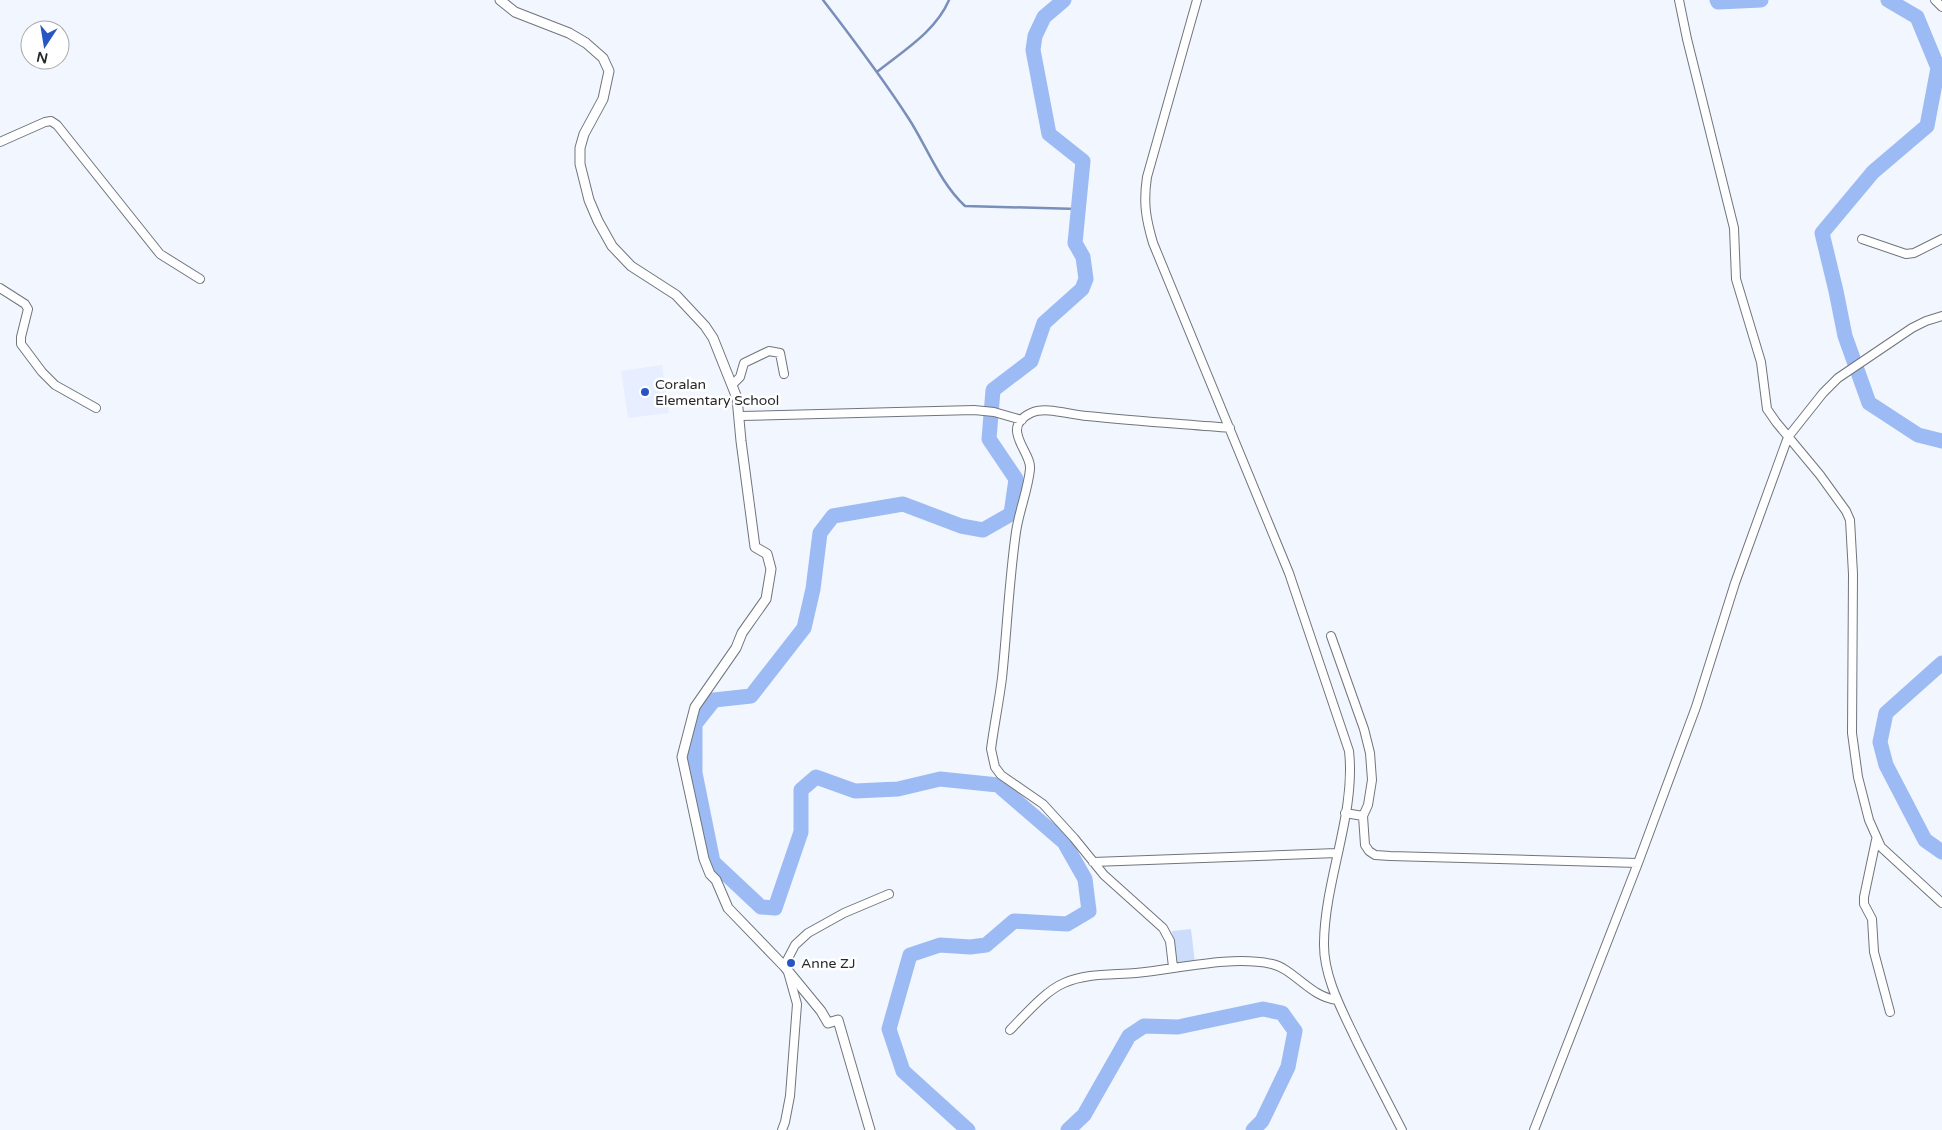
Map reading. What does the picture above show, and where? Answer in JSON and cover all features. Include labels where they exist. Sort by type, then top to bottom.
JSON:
[{"type":"street","points":[[500,0],[515,12],[569,33],[586,43],[603,58],[609,71],[607,86],[580,148],[580,164],[598,221],[612,246],[631,266],[676,295],[705,326],[713,338],[737,398],[755,547],[767,554],[771,569],[766,599],[742,633],[736,648],[695,707],[682,757],[704,859],[710,874],[716,880],[728,908],[786,968],[821,1011],[828,1023],[838,1020],[870,1130]]},
{"type":"street","points":[[1197,0],[1147,178],[1144,207],[1153,243],[1289,573],[1347,746],[1350,767],[1345,813],[1324,942],[1325,956],[1337,1000],[1402,1130]]},
{"type":"street","points":[[1679,0],[1686,39],[1734,228],[1736,279],[1761,362],[1765,401],[1771,416],[1820,475],[1846,511],[1850,520],[1853,583],[1853,750],[1862,798],[1876,840],[1886,853],[1942,903]]},
{"type":"street","points":[[1935,0],[1942,7]]},
{"type":"street","points":[[0,142],[45,122],[51,121],[57,125],[160,254],[200,279]]},
{"type":"street","points":[[1862,238],[1906,254],[1914,253],[1942,240]]},
{"type":"street","points":[[0,288],[25,304],[28,309],[20,336],[21,344],[42,372],[55,385],[96,408]]},
{"type":"street","points":[[1534,1130],[1638,863],[1696,707],[1735,583],[1788,437],[1823,393],[1838,378],[1912,328],[1942,316]]},
{"type":"street","points":[[732,385],[740,378],[744,364],[769,351],[780,353],[784,374]]},
{"type":"street","points":[[740,416],[984,410],[1022,420]]},
{"type":"street","points":[[1173,967],[1170,941],[1163,928],[1130,900],[1093,862],[1049,810],[1001,775],[995,767],[992,758],[991,750],[1002,677],[1013,553],[1019,512],[1030,470],[1028,458],[1018,440],[1018,426],[1031,413],[1042,411],[1230,428]]},
{"type":"street","points":[[1331,636],[1364,730],[1370,753],[1372,780],[1368,805],[1363,816],[1364,845],[1368,851],[1374,854],[1638,863]]},
{"type":"street","points":[[1345,813],[1363,816]]},
{"type":"street","points":[[1876,840],[1865,889],[1864,904],[1872,919],[1874,952],[1890,1012]]},
{"type":"street","points":[[1093,862],[1337,853]]},
{"type":"street","points":[[782,1130],[790,1096],[797,1004],[786,968],[795,945],[808,933],[844,913],[889,894]]},
{"type":"street","points":[[1010,1030],[1055,988],[1063,983],[1093,976],[1134,973],[1216,962],[1274,964],[1324,998],[1337,1000]]},
{"type":"shaded area","name":"Coralan Elementary School","points":[[662,365],[669,413],[628,418],[621,371]]},
{"type":"shaded area","points":[[1191,929],[1195,963],[1175,965],[1172,931]]},
{"type":"waterway","points":[[823,0],[888,88],[916,130],[948,187],[965,206],[1078,209]]},
{"type":"waterway","points":[[878,71],[918,40],[936,21],[949,0]]},
{"type":"waterway","points":[[968,1130],[903,1071],[889,1029],[910,955],[940,945],[970,947],[986,945],[1014,921],[1067,924],[1089,911],[1085,879],[1064,842],[998,785],[940,779],[898,789],[855,791],[816,777],[801,790],[801,832],[775,908],[761,907],[713,862],[695,773],[695,724],[714,700],[751,696],[804,628],[813,589],[820,533],[833,516],[903,504],[961,526],[983,530],[1011,514],[1016,479],[989,439],[993,390],[1031,361],[1044,323],[1082,289],[1086,279],[1083,257],[1075,243],[1083,161],[1049,134],[1033,50],[1035,36],[1044,17],[1064,0]]},
{"type":"waterway","points":[[1717,0],[1718,2],[1761,0]]},
{"type":"waterway","points":[[1888,0],[1917,17],[1938,68],[1927,126],[1873,172],[1822,233],[1845,336],[1869,403],[1918,435],[1942,441]]},
{"type":"waterway","points":[[1942,663],[1886,713],[1880,742],[1886,765],[1925,840],[1942,852]]},
{"type":"waterway","points":[[1068,1130],[1084,1115],[1129,1036],[1144,1026],[1178,1027],[1263,1009],[1282,1013],[1295,1031],[1288,1067],[1262,1121],[1253,1130]]},
{"type":"place","name":"Coralan Elementary School","points":[[645,392]]},
{"type":"place","name":"Anne ZJ","points":[[791,963]]}]
